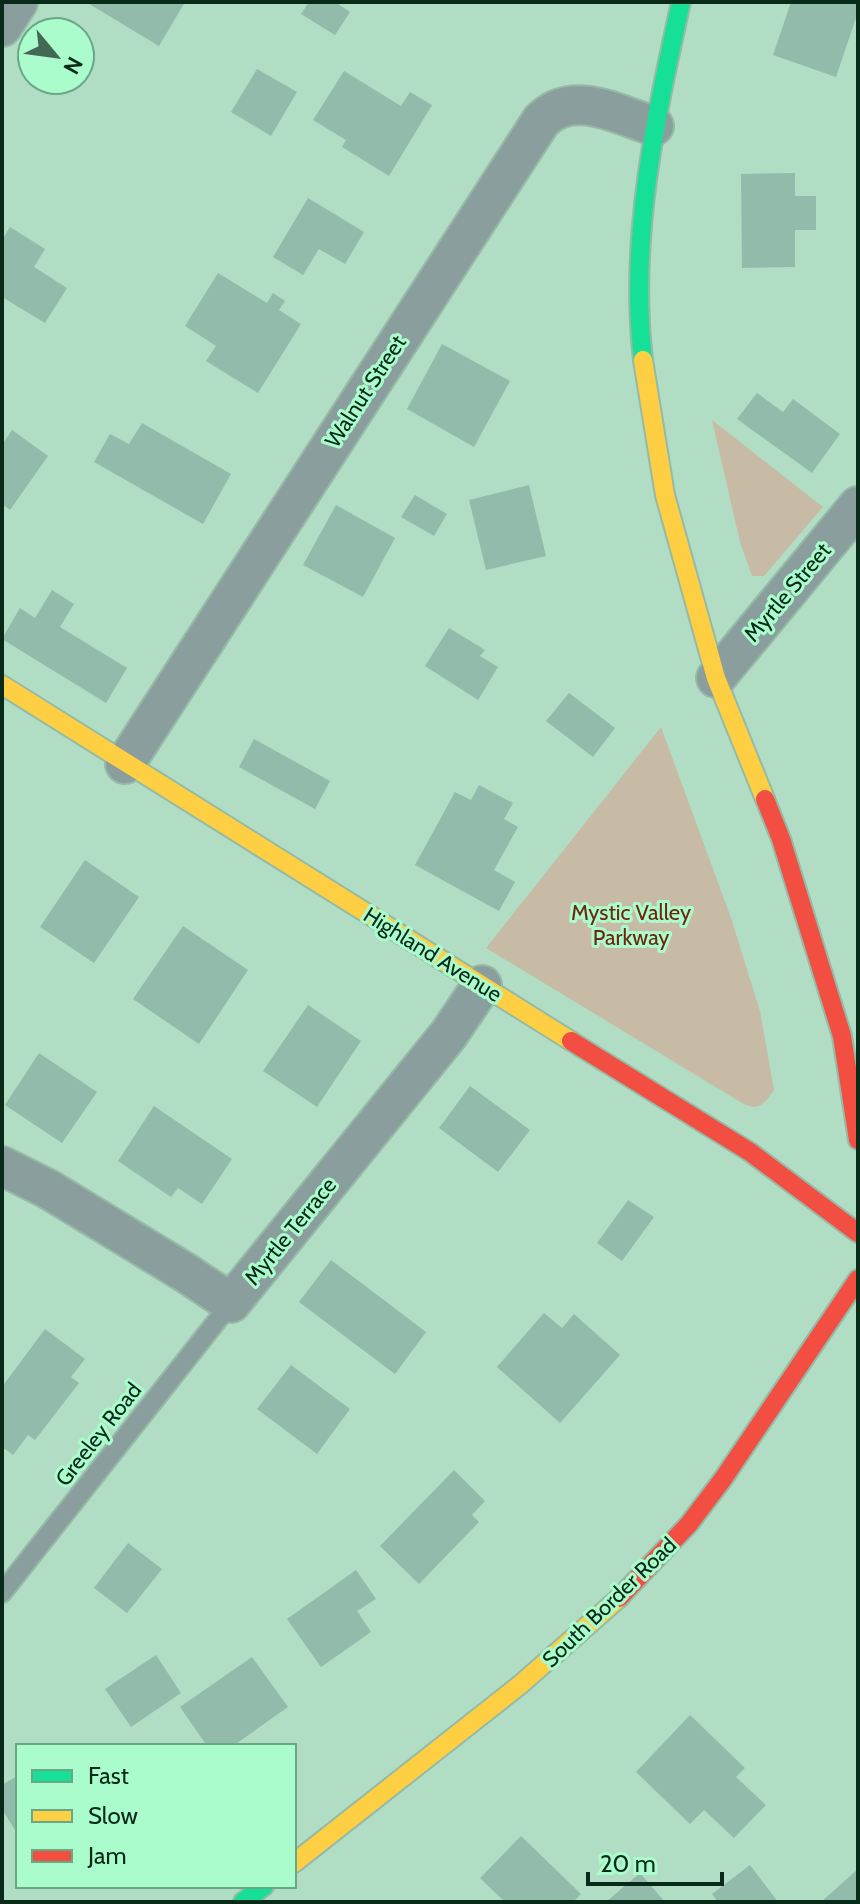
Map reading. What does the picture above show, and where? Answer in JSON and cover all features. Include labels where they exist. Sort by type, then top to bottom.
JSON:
[{"type":"main road","points":[[681,2],[654,126],[644,194],[639,323],[648,401],[665,495],[716,678],[781,839],[842,1036],[858,1140]]},
{"type":"main road","name":"Highland Avenue","points":[[2,685],[750,1152],[858,1233]]},
{"type":"main road","name":"South Border Road","points":[[296,1861],[564,1649],[639,1578],[689,1524],[723,1479],[858,1279]]},
{"type":"main road","points":[[243,1902],[261,1888]]},
{"type":"street","points":[[2,27],[18,2]]},
{"type":"street","name":"Walnut Street","points":[[125,764],[529,138],[553,110],[573,104],[597,108],[654,126]]},
{"type":"street","name":"Myrtle Street","points":[[716,678],[858,506]]},
{"type":"street","name":"Myrtle Terrace","points":[[2,1166],[48,1189],[231,1303],[449,1034],[482,985]]},
{"type":"lane","name":"Greeley Road","points":[[2,1593],[231,1303]]},
{"type":"green space","points":[[712,420],[823,507],[764,576],[752,576],[740,542]]},
{"type":"green space","name":"Mystic Valley Parkway","points":[[661,727],[731,918],[760,1011],[774,1090],[764,1102],[753,1107],[486,948]]},
{"type":"building","points":[[86,2],[185,2],[159,46]]},
{"type":"building","points":[[309,2],[335,2],[350,12],[335,35],[301,14]]},
{"type":"building","points":[[791,2],[858,2],[858,12],[836,77],[773,55]]},
{"type":"building","points":[[257,69],[297,92],[271,136],[231,112]]},
{"type":"building","points":[[344,71],[401,106],[410,92],[432,105],[389,176],[342,147],[346,140],[313,120]]},
{"type":"building","points":[[795,173],[795,196],[816,196],[816,230],[795,230],[795,267],[742,268],[741,174]]},
{"type":"building","points":[[308,198],[364,232],[345,264],[319,249],[303,275],[273,257]]},
{"type":"building","points":[[10,227],[45,249],[34,267],[67,288],[45,323],[2,297],[2,240]]},
{"type":"building","points":[[218,273],[267,303],[273,293],[285,301],[279,310],[301,324],[258,393],[206,361],[216,346],[185,326]]},
{"type":"building","points":[[442,344],[510,381],[474,447],[407,409]]},
{"type":"building","points":[[757,393],[783,412],[793,399],[840,434],[812,473],[737,419]]},
{"type":"building","points":[[142,423],[231,474],[203,524],[94,462],[110,434],[129,444]]},
{"type":"building","points":[[12,430],[48,456],[10,510],[2,504],[2,445]]},
{"type":"building","points":[[529,485],[546,556],[486,570],[469,500]]},
{"type":"building","points":[[415,495],[447,514],[434,536],[401,517]]},
{"type":"building","points":[[336,505],[395,538],[363,597],[303,565]]},
{"type":"building","points":[[52,590],[74,604],[60,627],[127,668],[106,703],[2,639],[20,608],[35,618]]},
{"type":"building","points":[[449,628],[485,650],[480,656],[498,667],[478,700],[425,666]]},
{"type":"building","points":[[569,693],[615,728],[593,757],[546,721]]},
{"type":"building","points":[[254,739],[330,781],[315,809],[239,767]]},
{"type":"building","points":[[479,785],[513,803],[504,819],[518,827],[494,870],[515,882],[499,911],[415,865],[455,792],[471,800]]},
{"type":"building","points":[[85,860],[139,897],[94,963],[40,927]]},
{"type":"building","points":[[183,926],[248,970],[199,1044],[133,999]]},
{"type":"building","points":[[308,1005],[361,1041],[317,1107],[263,1071]]},
{"type":"building","points":[[39,1053],[97,1092],[62,1143],[5,1105]]},
{"type":"building","points":[[470,1086],[530,1130],[498,1172],[439,1128]]},
{"type":"building","points":[[154,1106],[232,1159],[202,1204],[178,1188],[171,1197],[118,1161]]},
{"type":"building","points":[[628,1200],[654,1217],[622,1261],[597,1243]]},
{"type":"building","points":[[331,1260],[426,1332],[395,1374],[299,1302]]},
{"type":"building","points":[[544,1313],[562,1328],[574,1314],[620,1355],[560,1423],[497,1367]]},
{"type":"building","points":[[45,1329],[85,1359],[71,1377],[79,1383],[35,1440],[28,1435],[13,1455],[2,1447],[2,1387]]},
{"type":"building","points":[[291,1365],[350,1409],[317,1454],[257,1409]]},
{"type":"building","points":[[454,1470],[485,1501],[472,1515],[479,1522],[419,1584],[380,1546]]},
{"type":"building","points":[[128,1543],[162,1569],[127,1613],[94,1588]]},
{"type":"building","points":[[356,1570],[376,1599],[357,1611],[371,1632],[321,1667],[287,1619]]},
{"type":"building","points":[[156,1655],[181,1693],[131,1727],[105,1689]]},
{"type":"building","points":[[252,1657],[288,1707],[236,1744],[206,1744],[180,1707]]},
{"type":"building","points":[[690,1715],[745,1768],[736,1777],[766,1805],[734,1838],[704,1810],[690,1824],[636,1772]]},
{"type":"building","points":[[16,1777],[16,1832],[2,1809],[2,1785]]},
{"type":"building","points":[[521,1836],[581,1894],[573,1902],[505,1902],[480,1878]]},
{"type":"building","points":[[750,1865],[778,1902],[718,1902],[712,1894]]},
{"type":"building","points":[[858,1869],[858,1902],[821,1902]]},
{"type":"building","points":[[640,1873],[665,1902],[606,1902]]},
{"type":"traffic: fast","points":[[643,360],[639,270],[642,225],[654,135],[681,2]]},
{"type":"traffic: fast","points":[[243,1902],[261,1888]]},
{"type":"traffic: slow","points":[[643,360],[665,495],[716,678],[765,799]]},
{"type":"traffic: slow","points":[[2,685],[571,1041]]},
{"type":"traffic: slow","points":[[296,1861],[521,1684],[619,1598]]},
{"type":"traffic: jam","points":[[765,799],[781,839],[842,1036],[858,1140]]},
{"type":"traffic: jam","points":[[571,1041],[750,1152],[858,1233]]},
{"type":"traffic: jam","points":[[619,1598],[689,1524],[723,1479],[858,1279]]}]
